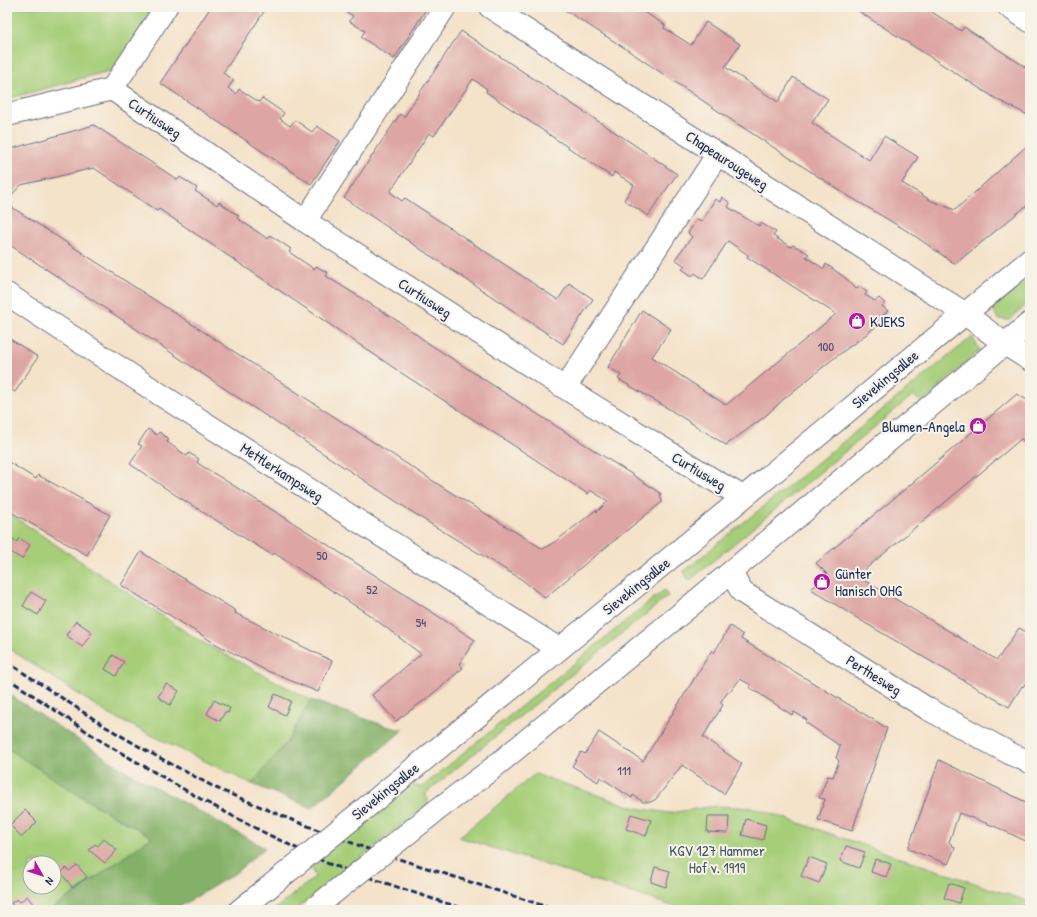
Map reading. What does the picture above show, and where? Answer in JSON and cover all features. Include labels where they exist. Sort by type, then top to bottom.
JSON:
[{"type":"street","points":[[7,116],[112,89],[166,7]]},
{"type":"street","points":[[305,221],[445,7]]},
{"type":"street","name":"Chapeaurougeweg","points":[[490,7],[964,313],[1005,344],[1030,360]]},
{"type":"street","points":[[1009,7],[1030,21]]},
{"type":"street","name":"Curtiusweg","points":[[112,89],[305,221],[565,388],[743,497]]},
{"type":"street","points":[[565,388],[718,155]]},
{"type":"street","name":"Sievekingsallee","points":[[240,910],[1030,260]]},
{"type":"street","name":"Mettlerkampsweg","points":[[7,294],[161,395],[559,649]]},
{"type":"street","points":[[314,908],[437,810],[488,772],[731,573],[1030,323]]},
{"type":"street","name":"Perthesweg","points":[[731,573],[742,592],[928,709],[1013,755],[1030,762]]},
{"type":"green space","points":[[7,7],[157,7],[116,69],[7,99]]},
{"type":"green space","points":[[1030,278],[1030,302],[1009,320],[998,319],[992,308]]},
{"type":"green space","points":[[972,337],[980,350],[922,403],[913,395],[689,581],[684,571]]},
{"type":"green space","points":[[7,512],[198,640],[311,700],[287,742],[252,784],[110,715],[7,647]]},
{"type":"green space","points":[[664,590],[668,596],[426,793],[428,804],[295,910],[274,910],[315,877],[311,865],[411,785],[422,787]]},
{"type":"green space","points":[[7,693],[126,771],[265,848],[234,874],[174,910],[51,910],[152,837],[88,801],[7,748]]},
{"type":"green space","points":[[311,700],[389,727],[403,730],[312,808],[252,784],[287,742]]},
{"type":"green space","points":[[7,748],[88,801],[152,837],[51,910],[7,910]]},
{"type":"green space","name":"KGV 127 Hammer Hof v. 1919","points":[[535,774],[636,808],[669,813],[715,806],[755,808],[1030,902],[1030,910],[685,910],[459,837]]},
{"type":"building","points":[[211,7],[267,7],[223,73],[234,80],[228,88],[236,94],[239,89],[259,102],[262,98],[284,113],[280,119],[290,126],[295,120],[312,132],[317,126],[340,141],[311,184],[160,83]]},
{"type":"building","points":[[339,7],[427,8],[394,59],[361,37],[365,31],[349,21],[353,16]]},
{"type":"building","points":[[560,7],[636,7],[665,25],[664,28],[691,45],[706,22],[740,44],[725,67],[778,102],[793,77],[828,99],[812,123],[869,160],[884,136],[918,157],[902,183],[932,201],[955,210],[1030,143],[1030,203],[955,264],[912,234],[842,192]]},
{"type":"building","points":[[859,7],[931,7],[929,10],[961,31],[964,27],[1030,70],[1030,116],[998,100],[858,11],[861,8]]},
{"type":"building","points":[[461,31],[677,174],[648,216],[624,200],[634,185],[614,172],[612,177],[486,92],[487,89],[473,79],[434,136],[429,133],[390,192],[402,201],[405,198],[558,300],[569,283],[593,299],[563,344],[344,198],[400,114],[404,117]]},
{"type":"building","points":[[94,125],[178,180],[180,177],[197,188],[195,191],[217,205],[219,202],[239,216],[237,218],[268,239],[270,235],[291,249],[289,252],[314,269],[316,266],[328,273],[326,276],[401,323],[428,343],[636,477],[660,493],[662,502],[545,598],[521,579],[426,521],[222,387],[7,243],[7,204],[447,490],[543,549],[556,541],[596,510],[597,512],[608,501],[590,490],[588,494],[406,376],[159,209],[157,211],[94,168],[21,185],[7,200],[7,150]]},
{"type":"building","points":[[722,197],[730,203],[728,207],[759,226],[761,223],[776,232],[773,236],[791,247],[793,245],[809,254],[806,257],[824,269],[826,264],[848,280],[856,289],[860,287],[867,292],[865,295],[875,301],[879,298],[885,303],[882,306],[888,311],[876,321],[878,324],[868,333],[833,359],[763,418],[726,445],[618,379],[621,375],[608,367],[642,310],[671,329],[652,357],[726,405],[836,314],[747,257],[748,255],[728,241],[703,279],[695,273],[692,276],[682,269],[685,266],[675,259],[692,237],[688,233],[697,219],[702,221],[715,199],[720,202]]},
{"type":"building","points":[[7,337],[38,357],[15,392],[7,387]]},
{"type":"building","points":[[1017,394],[1030,402],[1030,445],[1021,439],[857,576],[997,660],[1019,628],[1030,634],[1030,676],[1009,707],[865,623],[811,589],[828,575],[816,563]]},
{"type":"building","points":[[148,429],[157,435],[159,432],[169,439],[167,442],[187,456],[189,453],[199,459],[197,462],[199,464],[475,640],[459,664],[463,668],[430,696],[396,721],[372,695],[421,654],[368,614],[274,553],[272,555],[177,496],[130,464],[142,446],[138,444]]},
{"type":"building","points":[[7,461],[36,479],[38,475],[110,515],[87,555],[7,510]]},
{"type":"building","points":[[19,538],[30,545],[22,559],[7,550],[13,539],[17,542]]},
{"type":"building","points":[[141,552],[236,611],[235,613],[332,661],[318,692],[265,670],[216,644],[121,585]]},
{"type":"building","points":[[31,592],[46,601],[38,615],[23,606]]},
{"type":"building","points":[[76,621],[92,632],[82,647],[66,635]]},
{"type":"building","points":[[730,626],[743,635],[741,639],[887,728],[852,831],[818,820],[825,799],[819,798],[828,776],[833,777],[839,761],[836,758],[840,746],[805,722],[807,720],[794,712],[792,715],[749,687],[751,685],[740,679],[720,702],[723,705],[703,737],[742,764],[724,794],[682,765],[656,799],[651,802],[643,802],[633,795],[632,798],[600,777],[598,782],[572,766],[581,752],[585,754],[599,732],[643,761],[712,650],[714,653]]},
{"type":"building","points":[[113,655],[124,662],[116,676],[105,669]]},
{"type":"building","points":[[166,684],[179,691],[170,705],[158,697]]},
{"type":"building","points":[[275,694],[291,701],[285,715],[269,707]]},
{"type":"building","points":[[214,700],[230,708],[228,713],[225,712],[220,721],[207,714]]},
{"type":"building","points":[[939,760],[1030,804],[1030,843],[996,827],[959,813],[949,842],[955,848],[948,864],[908,849]]},
{"type":"building","points":[[25,810],[37,822],[22,837],[10,825]]},
{"type":"building","points":[[631,814],[651,820],[646,836],[626,829]]},
{"type":"building","points":[[708,816],[729,816],[728,833],[707,832]]},
{"type":"building","points":[[746,819],[766,825],[763,840],[742,835]]},
{"type":"building","points":[[104,839],[117,850],[105,863],[89,850],[95,844],[98,846]]},
{"type":"building","points":[[846,846],[865,852],[859,868],[840,861]]},
{"type":"building","points":[[809,857],[827,864],[819,883],[801,876]]},
{"type":"building","points":[[875,859],[891,864],[886,877],[871,872]]},
{"type":"building","points":[[77,865],[87,877],[73,888],[62,874],[62,872],[66,868],[69,871]]},
{"type":"building","points":[[655,867],[670,871],[666,887],[651,882]]},
{"type":"building","points":[[949,883],[964,888],[959,903],[944,898]]},
{"type":"building","points":[[27,896],[37,909],[16,910],[11,903],[17,899],[20,902]]},
{"type":"railway","points":[[7,662],[106,727],[216,788],[292,820],[368,849],[557,910]]},
{"type":"railway","points":[[7,678],[104,743],[206,802],[267,834],[329,864],[468,910]]},
{"type":"place","name":"KJEKS","points":[[857,321]]},
{"type":"place","name":"Blumen-Angela","points":[[978,426]]},
{"type":"place","name":"Günter Hanisch OHG","points":[[822,582]]}]
